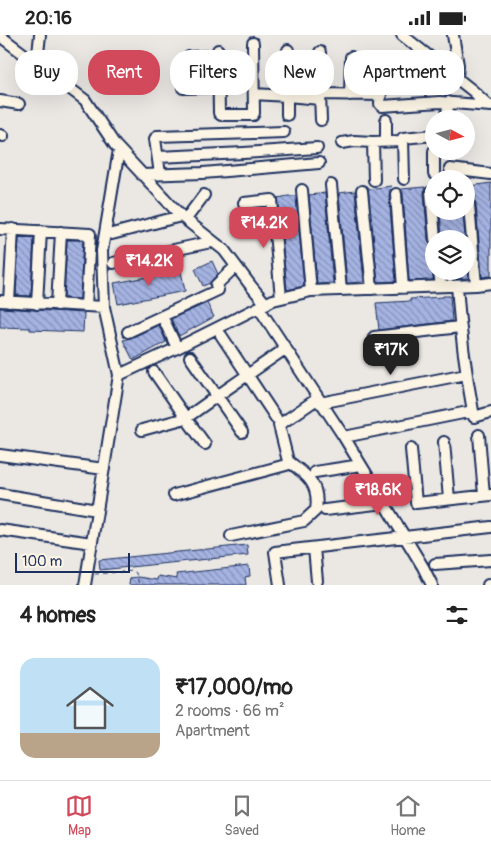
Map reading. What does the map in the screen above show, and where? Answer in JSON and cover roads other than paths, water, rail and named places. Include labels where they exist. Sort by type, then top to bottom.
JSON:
[{"type":"street","points":[[38,50],[40,35]]},
{"type":"street","points":[[402,35],[421,50]]},
{"type":"street","points":[[453,35],[456,50]]},
{"type":"street","points":[[0,36],[19,50]]},
{"type":"street","points":[[253,43],[253,50]]},
{"type":"street","points":[[464,84],[489,105]]},
{"type":"street","points":[[255,94],[320,97],[350,95]]},
{"type":"street","points":[[77,95],[85,101],[120,150],[142,175],[184,218],[211,242],[224,250],[251,286],[285,349],[344,437],[432,585]]},
{"type":"street","points":[[218,95],[219,113],[221,115],[253,115],[254,95]]},
{"type":"street","points":[[381,95],[380,104],[382,106],[448,103],[489,105]]},
{"type":"street","points":[[287,96],[287,115]]},
{"type":"street","points":[[320,97],[321,120]]},
{"type":"street","points":[[0,101],[19,104]]},
{"type":"street","points":[[448,103],[448,110]]},
{"type":"street","points":[[386,120],[386,141]]},
{"type":"street","points":[[160,174],[155,139],[157,135],[284,132]]},
{"type":"street","points":[[404,179],[403,138],[425,136]]},
{"type":"street","points":[[342,143],[354,141],[403,141]]},
{"type":"street","points":[[373,142],[374,181]]},
{"type":"street","points":[[158,157],[317,148]]},
{"type":"street","points":[[86,580],[119,375],[104,307],[102,251],[120,150]]},
{"type":"street","points":[[142,175],[212,172],[319,163]]},
{"type":"street","points":[[450,169],[491,173]]},
{"type":"street","points":[[330,185],[341,290]]},
{"type":"street","points":[[302,190],[311,291]]},
{"type":"street","points":[[362,191],[372,289]]},
{"type":"street","points":[[396,194],[403,288]]},
{"type":"street","points":[[112,233],[184,218],[204,195]]},
{"type":"street","points":[[244,203],[272,200],[281,298]]},
{"type":"street","points":[[470,220],[476,285]]},
{"type":"street","points":[[0,229],[90,234],[86,306]]},
{"type":"street","points":[[13,229],[5,302],[104,307]]},
{"type":"street","points":[[37,303],[41,231]]},
{"type":"street","points":[[57,305],[62,232]]},
{"type":"street","points":[[113,263],[211,242]]},
{"type":"street","points":[[128,332],[217,288],[236,266]]},
{"type":"street","points":[[440,280],[441,286]]},
{"type":"street","points":[[119,375],[281,298],[311,291],[491,283]]},
{"type":"street","points":[[457,286],[460,327],[474,417],[491,412]]},
{"type":"street","points":[[162,316],[177,349]]},
{"type":"street","points":[[374,337],[460,327]]},
{"type":"street","points":[[221,335],[276,418]]},
{"type":"street","points":[[142,430],[186,418],[285,349]]},
{"type":"street","points":[[190,357],[242,432]]},
{"type":"street","points":[[154,372],[205,445]]},
{"type":"street","points":[[231,536],[304,521],[316,510],[318,500],[310,479],[288,461],[279,425],[319,401],[466,373]]},
{"type":"street","points":[[344,437],[473,411]]},
{"type":"street","points":[[411,449],[416,503],[488,495],[479,435]]},
{"type":"street","points":[[444,442],[449,499]]},
{"type":"street","points":[[0,455],[104,469]]},
{"type":"street","points":[[174,495],[282,467],[288,461]]},
{"type":"street","points":[[315,472],[361,465]]},
{"type":"street","points":[[0,494],[97,510]]},
{"type":"street","points":[[325,510],[384,503]]},
{"type":"street","points":[[280,585],[275,552],[491,527]]},
{"type":"street","points":[[0,530],[92,543]]},
{"type":"street","points":[[314,548],[317,581]]},
{"type":"street","points":[[435,564],[491,560]]}]
